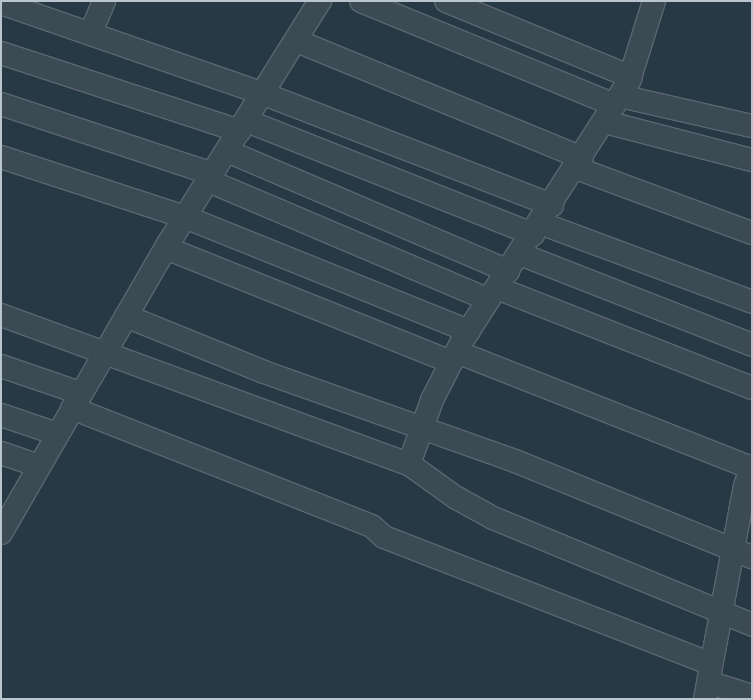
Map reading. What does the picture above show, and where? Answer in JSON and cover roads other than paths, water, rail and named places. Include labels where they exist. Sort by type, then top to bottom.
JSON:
[{"type":"street","points":[[91,32],[104,1]]},
{"type":"street","points":[[1,533],[76,401],[166,248],[264,94],[320,1]]},
{"type":"street","points":[[361,1],[613,108],[752,160]]},
{"type":"street","points":[[446,1],[631,77]]},
{"type":"street","points":[[409,464],[423,427],[454,357],[469,331],[579,163],[631,77],[654,1]]},
{"type":"street","points":[[1,3],[91,32],[264,94],[552,205]]},
{"type":"street","points":[[297,41],[579,163],[752,233]]},
{"type":"street","points":[[1,53],[244,126],[536,229],[752,302]]},
{"type":"street","points":[[1,104],[211,178],[504,278],[752,345]]},
{"type":"street","points":[[613,108],[752,126]]},
{"type":"street","points":[[227,152],[504,278],[752,388]]},
{"type":"street","points":[[1,157],[185,217],[469,331]]},
{"type":"street","points":[[166,248],[454,357],[750,477],[742,554],[720,614],[708,682]]},
{"type":"street","points":[[1,315],[105,351],[409,464],[455,497],[493,518],[720,614],[752,626]]},
{"type":"street","points":[[126,316],[264,372],[423,427],[742,554]]},
{"type":"street","points":[[1,366],[76,401],[372,526],[384,537],[708,682],[752,696]]},
{"type":"street","points":[[1,415],[57,434]]},
{"type":"street","points":[[1,453],[39,466]]}]
